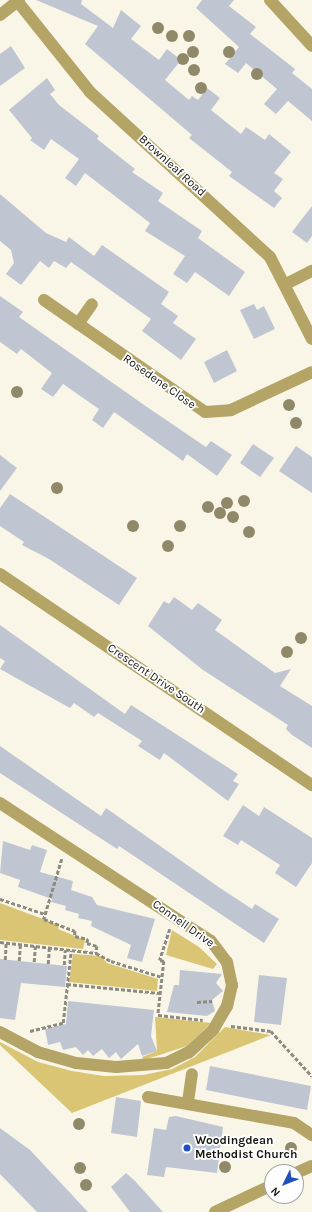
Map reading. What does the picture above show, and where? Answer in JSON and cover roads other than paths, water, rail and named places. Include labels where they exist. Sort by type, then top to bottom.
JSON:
[{"type":"street","points":[[270,0],[312,46]]},
{"type":"street","points":[[0,15],[18,1]]},
{"type":"street","name":"Brownleaf Road","points":[[18,1],[78,79],[262,249],[286,284],[312,339]]},
{"type":"street","points":[[286,284],[312,271]]},
{"type":"street","name":"Rosedene Close","points":[[44,300],[205,412],[231,410],[312,372]]},
{"type":"street","points":[[78,324],[92,304]]},
{"type":"street","name":"Crescent Drive South","points":[[0,574],[312,785]]},
{"type":"street","name":"Connell Drive","points":[[0,803],[211,941],[227,962],[232,985],[228,1006],[213,1030],[189,1052],[166,1063],[116,1067],[76,1062],[38,1052],[0,1032]]},
{"type":"street","points":[[188,1102],[192,1074]]},
{"type":"street","points":[[148,1097],[188,1102],[294,1123],[312,1135]]},
{"type":"street","points":[[215,1212],[264,1189]]},
{"type":"place","name":"Woodingdean Methodist Church","points":[[187,1148]]}]
